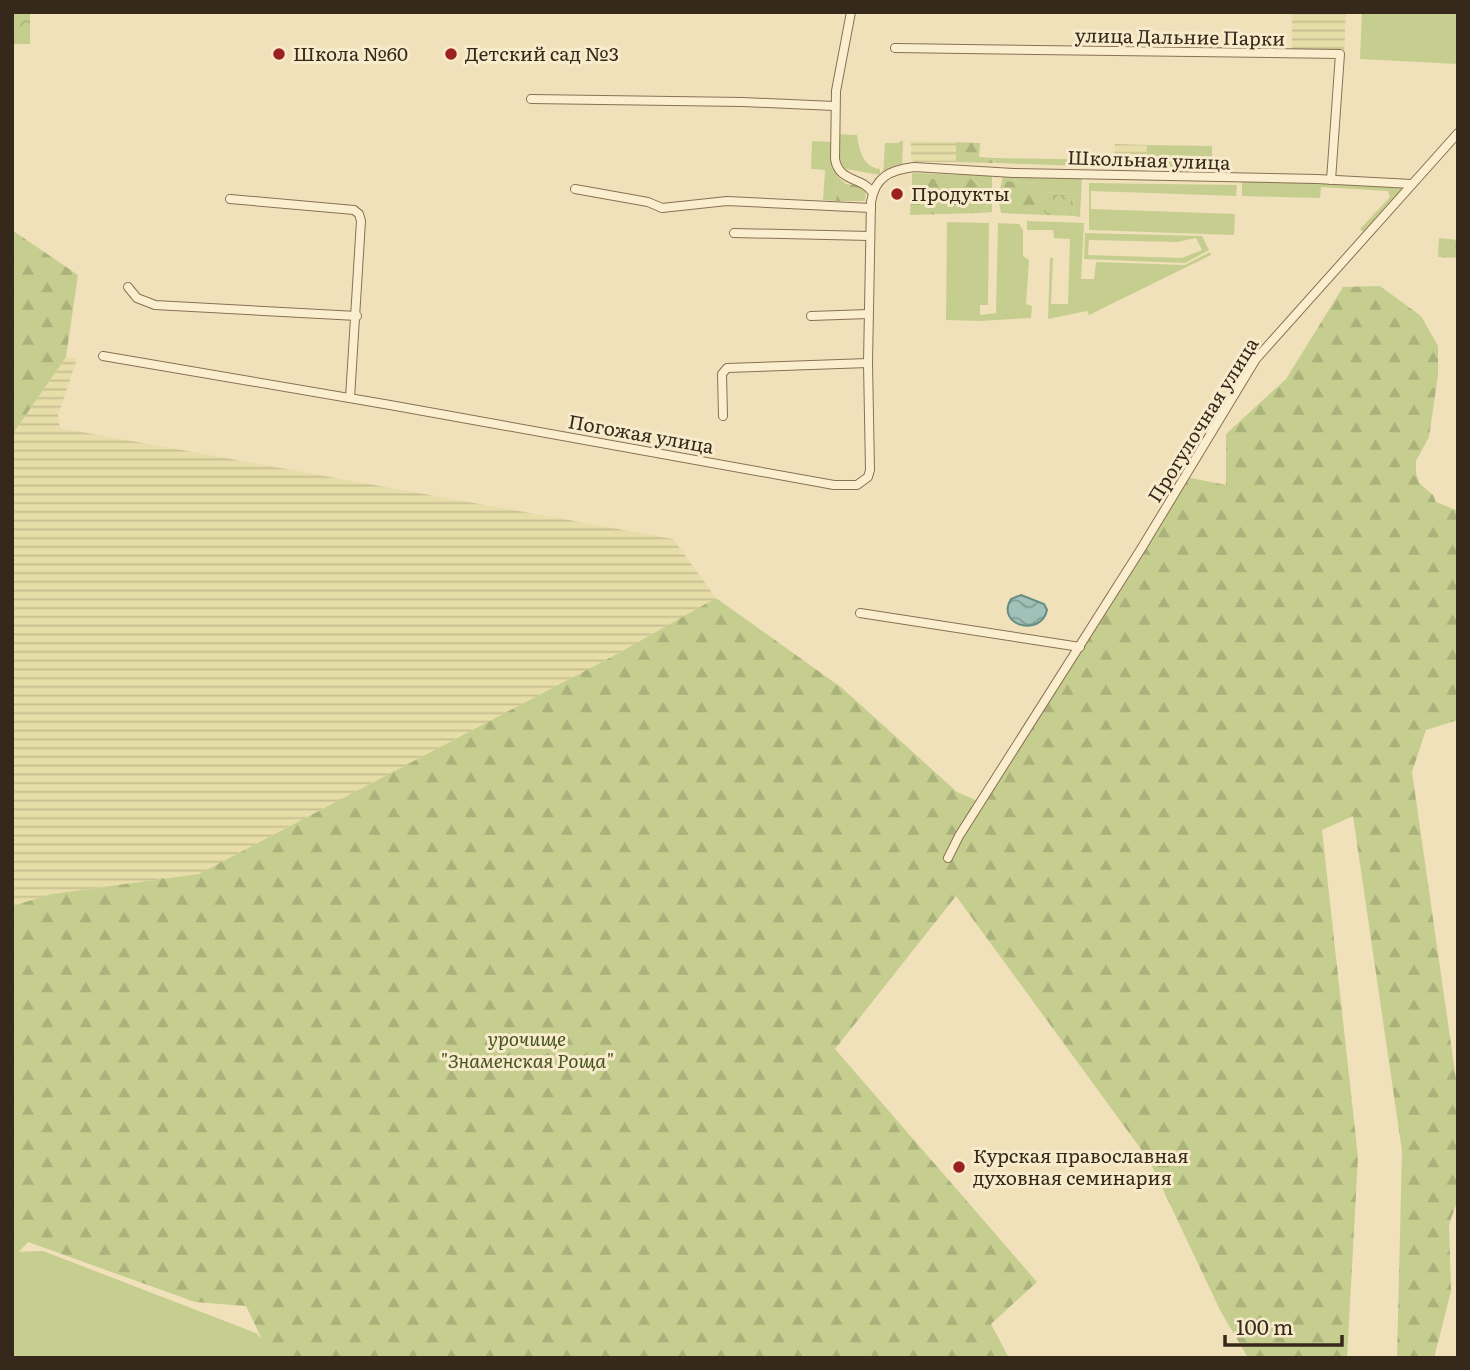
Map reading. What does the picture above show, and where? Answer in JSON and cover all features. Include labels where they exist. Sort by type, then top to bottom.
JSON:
[{"type":"street","points":[[852,12],[834,106],[836,168],[845,177],[863,183],[873,193]]},
{"type":"street","name":"улица Дальние Парки","points":[[895,48],[1340,54],[1331,180]]},
{"type":"street","points":[[531,99],[834,106]]},
{"type":"street","name":"Прогулочная улица","points":[[948,858],[1256,359],[1458,133]]},
{"type":"street","name":"Школьная улица","points":[[886,174],[914,167],[1013,173],[1412,184]]},
{"type":"street","name":"Погожая улица","points":[[103,356],[834,485],[857,485],[868,477],[870,470],[868,314],[871,208],[873,193],[886,174]]},
{"type":"street","points":[[575,189],[648,202],[662,208],[727,201],[871,208]]},
{"type":"street","points":[[230,199],[354,210],[359,214],[361,221],[357,316],[351,398]]},
{"type":"street","points":[[734,233],[870,236]]},
{"type":"street","points":[[128,287],[137,299],[155,305],[357,316]]},
{"type":"street","points":[[811,316],[868,314]]},
{"type":"street","points":[[723,416],[722,374],[727,368],[868,362]]},
{"type":"street","points":[[860,613],[1080,647]]},
{"type":"shaded area","points":[[1292,12],[1346,12],[1344,54],[1292,53]]},
{"type":"shaded area","points":[[911,141],[956,142],[956,162],[914,162],[911,159]]},
{"type":"shaded area","points":[[1115,144],[1147,145],[1146,167],[1114,167]]},
{"type":"shaded area","points":[[66,357],[77,359],[58,415],[60,428],[673,539],[716,598],[617,654],[199,874],[52,894],[12,906],[12,435]]},
{"type":"green space","points":[[12,12],[30,12],[30,44],[12,44]]},
{"type":"green space","points":[[1362,12],[1458,12],[1458,64],[1360,59]]},
{"type":"green space","points":[[838,134],[857,135],[863,157],[874,168],[880,169],[880,175],[841,168]]},
{"type":"green space","points":[[812,141],[830,142],[832,146],[832,159],[838,177],[836,201],[823,200],[825,170],[811,169]]},
{"type":"green space","points":[[903,141],[902,169],[883,176],[885,143]]},
{"type":"green space","points":[[956,142],[980,143],[979,157],[994,158],[994,163],[956,162]]},
{"type":"green space","points":[[1147,145],[1212,146],[1212,169],[1146,167]]},
{"type":"green space","points":[[994,158],[1115,160],[1114,167],[995,163]]},
{"type":"green space","points":[[912,173],[992,176],[992,212],[981,213],[988,210],[979,184],[972,179],[912,179]]},
{"type":"green space","points":[[1003,174],[1082,177],[1080,217],[1073,216],[1074,194],[1041,192],[1042,183],[1002,181]]},
{"type":"green space","points":[[838,177],[846,184],[863,186],[866,191],[865,201],[836,201]]},
{"type":"green space","points":[[1242,178],[1413,185],[1368,236],[1360,229],[1390,197],[1388,191],[1321,187],[1320,198],[1242,196]]},
{"type":"green space","points":[[912,179],[971,179],[979,184],[988,210],[981,213],[910,215]]},
{"type":"green space","points":[[1002,181],[1042,183],[1042,192],[1074,194],[1073,216],[1001,213],[998,197]]},
{"type":"green space","points":[[1089,183],[1237,185],[1236,196],[1091,191],[1091,209],[1235,214],[1234,235],[1089,230]]},
{"type":"green space","points":[[1045,195],[1071,195],[1071,214],[1044,213]]},
{"type":"green space","points":[[1027,221],[1084,223],[1081,279],[1094,279],[1096,262],[1185,265],[1210,252],[1211,255],[1089,315],[1087,311],[1048,319],[1050,258],[1053,258],[1051,304],[1068,304],[1070,239],[1054,238],[1053,230],[1027,230]]},
{"type":"green space","points":[[947,222],[989,223],[988,305],[980,305],[980,315],[996,313],[998,223],[1019,224],[1023,230],[1023,256],[1029,260],[1026,304],[1032,306],[1031,318],[946,320]]},
{"type":"green space","points":[[12,230],[78,275],[66,357],[12,435]]},
{"type":"green space","points":[[1085,233],[1202,236],[1209,250],[1185,263],[1084,259]],"holes":[[[1196,238],[1202,250],[1182,258],[1088,255],[1089,240],[1177,242]]]},
{"type":"green space","points":[[1439,238],[1458,240],[1458,258],[1438,257]]},
{"type":"green space","name":"урочище \"Знаменская Роща\"","points":[[1380,286],[1421,316],[1438,346],[1438,375],[1429,437],[1416,461],[1416,473],[1419,483],[1433,495],[1436,502],[1458,511],[1458,720],[1426,730],[1412,772],[1458,1093],[1458,1200],[1449,1224],[1451,1291],[1434,1358],[1397,1358],[1402,1151],[1353,816],[1322,830],[1358,1157],[1347,1358],[1248,1358],[1220,1310],[1149,1160],[956,896],[835,1049],[1037,1282],[991,1324],[1009,1358],[271,1358],[246,1306],[195,1302],[28,1242],[12,1259],[12,906],[52,894],[199,874],[617,654],[716,598],[842,688],[957,792],[980,802],[1181,476],[1226,485],[1226,434],[1286,379],[1343,287]]},
{"type":"green space","points":[[43,1251],[256,1333],[281,1358],[12,1358],[12,1252]]},
{"type":"water","points":[[1021,595],[1044,604],[1047,610],[1037,624],[1021,625],[1009,616],[1011,599]]},
{"type":"place","name":"Школа №60","points":[[279,54]]},
{"type":"place","name":"Детский сад №3","points":[[451,54]]},
{"type":"place","name":"Продукты","points":[[897,194]]},
{"type":"place","name":"Курская православная духовная семинария","points":[[959,1167]]}]
